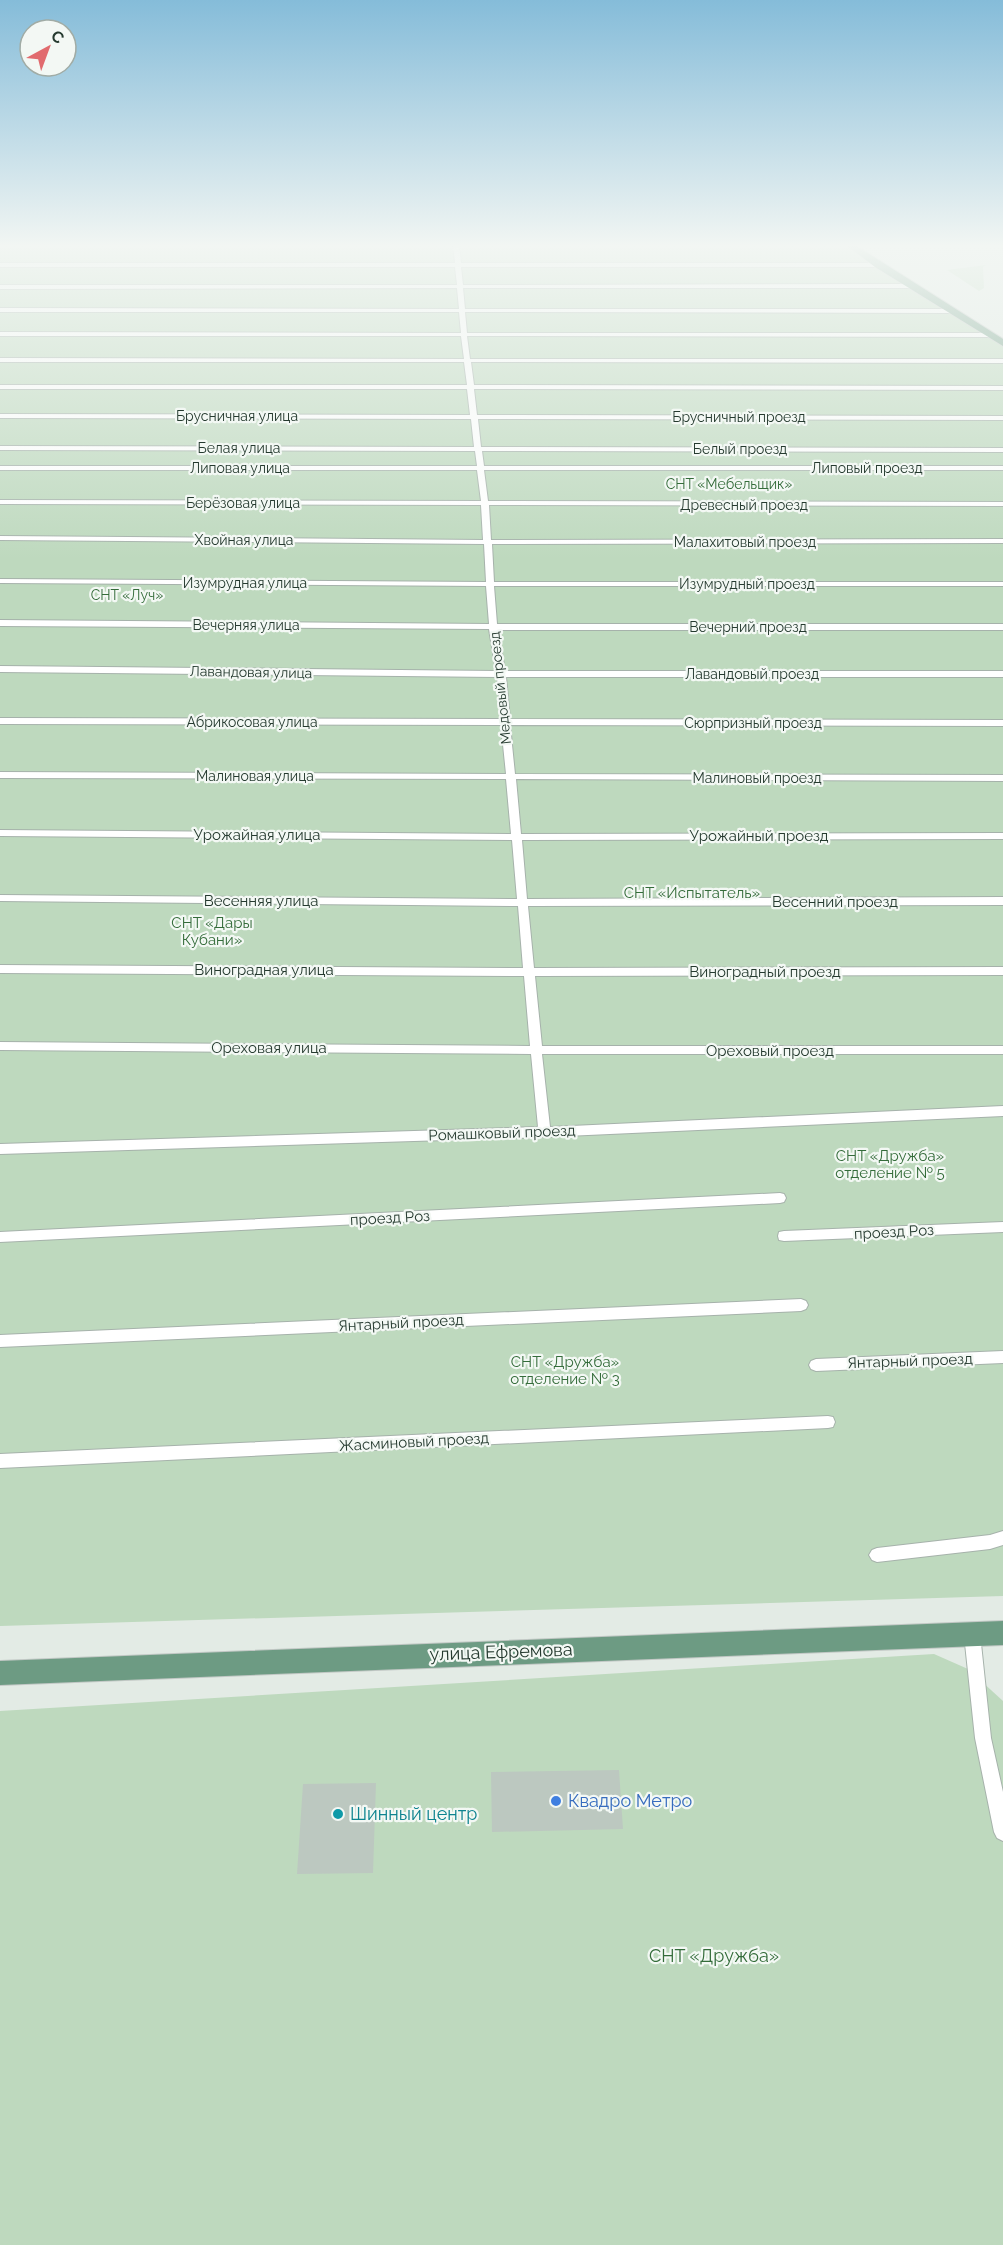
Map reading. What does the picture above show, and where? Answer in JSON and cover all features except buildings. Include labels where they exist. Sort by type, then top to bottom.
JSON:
[{"type":"main road","name":"улица Ефремова","points":[[0,1673],[1003,1633]]},
{"type":"street","name":"Медовый проезд","points":[[466,350],[485,505],[493,627],[501,674],[544,1132]]},
{"type":"street","points":[[0,360],[1003,361]]},
{"type":"street","points":[[0,387],[1003,388]]},
{"type":"street","name":"Брусничная улица","points":[[0,416],[474,416]]},
{"type":"street","name":"Брусничный проезд","points":[[474,416],[1003,418]]},
{"type":"street","name":"Белая улица","points":[[0,448],[477,448]]},
{"type":"street","name":"Белый проезд","points":[[477,448],[1003,450]]},
{"type":"street","name":"Липовая улица","points":[[0,468],[479,469]]},
{"type":"street","name":"Липовый проезд","points":[[479,469],[1003,468]]},
{"type":"street","name":"Берёзовая улица","points":[[0,502],[485,505]]},
{"type":"street","name":"Древесный проезд","points":[[485,505],[1003,504]]},
{"type":"street","name":"Хвойная улица","points":[[0,538],[488,542]]},
{"type":"street","name":"Малахитовый проезд","points":[[488,542],[1003,542]]},
{"type":"street","name":"Изумрудная улица","points":[[0,581],[490,584]]},
{"type":"street","name":"Изумрудный проезд","points":[[490,584],[1003,584]]},
{"type":"street","name":"Вечерняя улица","points":[[0,623],[493,627]]},
{"type":"street","name":"Вечерний проезд","points":[[493,627],[1003,627]]},
{"type":"street","name":"Лавандовая улица","points":[[0,669],[501,674]]},
{"type":"street","name":"Лавандовый проезд","points":[[501,674],[1003,674]]},
{"type":"street","name":"Абрикосовая улица","points":[[0,721],[504,724]]},
{"type":"street","name":"Сюрпризный проезд","points":[[504,724],[1003,723]]},
{"type":"street","name":"Малиновая улица","points":[[0,775],[511,778]]},
{"type":"street","name":"Малиновый проезд","points":[[511,778],[1003,778]]},
{"type":"street","name":"Урожайная улица","points":[[0,832],[515,837]]},
{"type":"street","name":"Урожайный проезд","points":[[515,837],[1003,836]]},
{"type":"street","name":"Весенняя улица","points":[[0,898],[522,903]]},
{"type":"street","name":"Весенний проезд","points":[[522,903],[1003,901]]},
{"type":"street","name":"Виноградная улица","points":[[0,969],[528,972]]},
{"type":"street","name":"Виноградный проезд","points":[[528,972],[1003,971]]},
{"type":"street","name":"Ореховая улица","points":[[0,1047],[537,1050]]},
{"type":"street","name":"Ореховый проезд","points":[[537,1050],[1003,1050]]},
{"type":"street","name":"Ромашковый проезд","points":[[0,1149],[544,1132],[1003,1111]]},
{"type":"street","name":"проезд Роз","points":[[0,1237],[780,1198]]},
{"type":"street","name":"проезд Роз","points":[[784,1236],[1003,1227]]},
{"type":"street","name":"Янтарный проезд","points":[[0,1341],[801,1305]]},
{"type":"street","name":"Янтарный проезд","points":[[816,1365],[1003,1357]]},
{"type":"street","name":"Жасминовый проезд","points":[[0,1461],[828,1422]]},
{"type":"street","points":[[877,1555],[990,1542],[1003,1538]]},
{"type":"street","points":[[972,1634],[982,1738],[1003,1832]]},
{"type":"green space","points":[[0,350],[1003,350],[1003,1596],[0,1626]]},
{"type":"green space","name":"СНТ «Дружба»","points":[[934,1654],[968,1669],[1003,1701],[1003,2245],[0,2245],[0,1711]]},
{"type":"place","name":"Квадро Метро","points":[[556,1801]]},
{"type":"place","name":"Шинный центр","points":[[338,1814]]},
{"type":"park label","name":"СНТ «Мебельщик»","points":[[729,484]]},
{"type":"park label","name":"СНТ «Луч»","points":[[127,595]]},
{"type":"park label","name":"СНТ «Испытатель»","points":[[692,893]]},
{"type":"park label","name":"СНТ «Дары Кубани»","points":[[212,932]]},
{"type":"park label","name":"СНТ «Дружба» отделение № 5","points":[[890,1164]]},
{"type":"park label","name":"СНТ «Дружба» отделение № 3","points":[[565,1370]]}]
